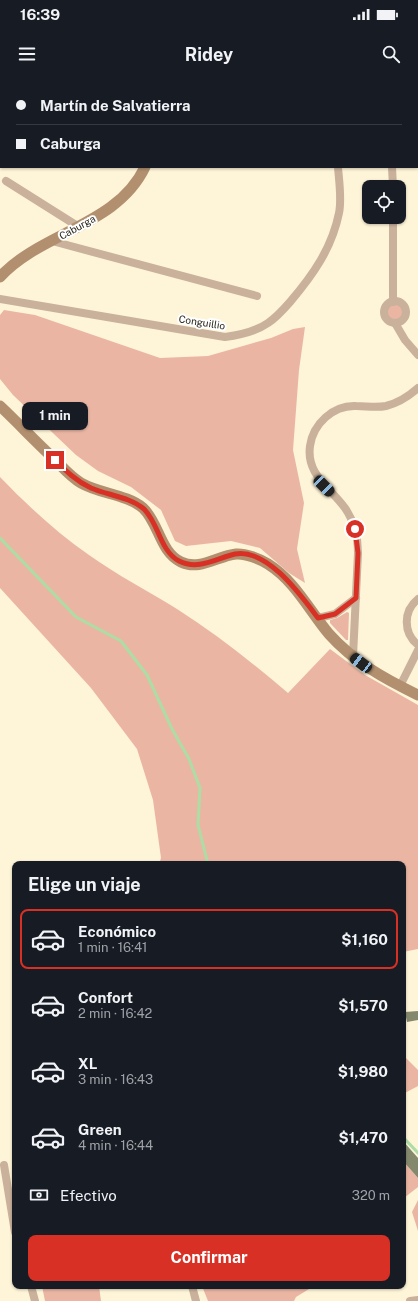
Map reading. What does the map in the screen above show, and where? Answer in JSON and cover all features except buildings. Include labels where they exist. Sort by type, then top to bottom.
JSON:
[{"type":"street","name":"Caburga","points":[[0,277],[21,259],[79,227],[121,200],[136,182],[144,168]]},
{"type":"street","name":"Conguillio","points":[[0,299],[225,337],[252,331],[268,323],[283,310],[308,281],[324,255],[336,226],[340,211],[338,168]]},
{"type":"street","points":[[392,168],[393,180]]},
{"type":"street","points":[[6,180],[79,227]]},
{"type":"street","points":[[392,302],[393,224]]},
{"type":"street","points":[[52,241],[257,296]]},
{"type":"street","points":[[395,324],[403,320],[406,310],[399,302],[392,302],[385,308],[384,314],[387,320],[395,324],[405,340],[418,355]]},
{"type":"street","points":[[352,656],[358,553],[355,529],[344,507],[320,480],[312,468],[310,454],[312,438],[319,424],[328,415],[337,410],[349,406],[387,406],[400,400],[418,388]]},
{"type":"street","points":[[0,406],[73,478],[91,488],[133,502],[143,509],[151,518],[168,550],[174,558],[191,564],[209,563],[237,554],[259,559],[268,564],[289,581],[329,634],[352,656],[380,677],[418,695]]},
{"type":"street","points":[[318,618],[335,614],[356,598]]},
{"type":"street","points":[[418,599],[408,612],[406,623],[409,634],[418,644]]},
{"type":"street","points":[[400,686],[418,650]]},
{"type":"street","points":[[4,1165],[12,1214]]},
{"type":"street","points":[[32,1289],[35,1301]]},
{"type":"street","points":[[193,1289],[196,1301]]},
{"type":"street","points":[[410,1301],[418,1300]]},
{"type":"shaded area","points":[[395,303],[399,304],[403,308],[403,316],[399,320],[395,321],[391,320],[387,316],[386,312],[387,308],[391,304]]},
{"type":"shaded area","points":[[4,310],[35,315],[160,358],[208,356],[271,338],[293,329],[305,327],[299,370],[293,450],[304,503],[297,549],[305,583],[289,573],[260,548],[231,541],[186,546],[175,541],[161,510],[131,487],[98,471],[76,455],[13,395],[0,379],[0,315]]},
{"type":"shaded area","points":[[0,477],[43,518],[77,546],[110,569],[206,628],[288,693],[330,649],[365,675],[418,705],[418,949],[406,951],[406,861],[160,861],[161,858],[153,800],[137,749],[91,688],[0,588]]},
{"type":"shaded area","points":[[347,612],[349,613],[348,640],[346,640],[330,623],[330,620]]},
{"type":"shaded area","points":[[406,1058],[418,1070],[418,1086],[406,1092]]},
{"type":"shaded area","points":[[406,1164],[418,1178],[418,1187],[406,1196]]},
{"type":"shaded area","points":[[418,1200],[418,1231],[412,1212]]},
{"type":"shaded area","points":[[43,1289],[99,1289],[101,1301],[45,1301]]},
{"type":"shaded area","points":[[203,1289],[309,1289],[296,1297],[294,1301],[208,1301]]},
{"type":"waterway","points":[[0,538],[76,617],[121,641],[147,675],[172,729],[189,759],[200,788],[198,825],[207,861]]},
{"type":"waterway","points":[[406,1140],[418,1153]]},
{"type":"route","points":[[55,460],[73,478],[91,488],[133,502],[143,509],[151,518],[170,554],[174,558],[191,564],[209,563],[237,554],[259,559],[268,564],[289,581],[318,618],[327,618],[335,614],[345,608],[356,598],[358,545],[355,529]]}]
